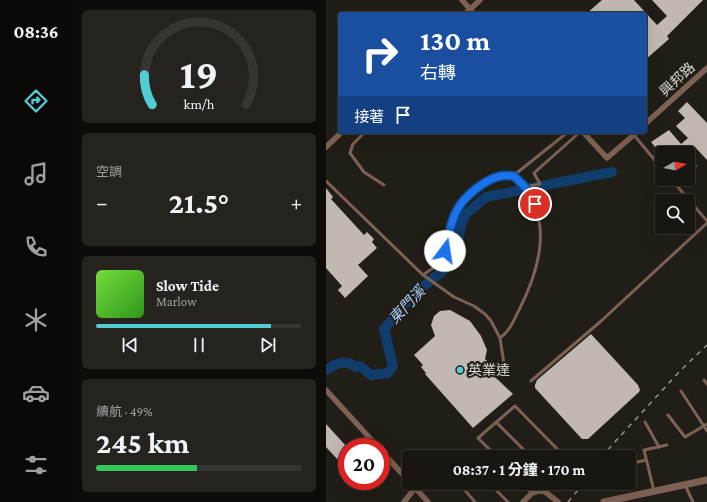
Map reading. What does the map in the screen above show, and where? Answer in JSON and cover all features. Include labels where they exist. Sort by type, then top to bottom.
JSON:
[{"type":"street","points":[[462,0],[472,12]]},
{"type":"street","points":[[467,12],[480,0]]},
{"type":"street","name":"興邦路","points":[[647,122],[707,68]]},
{"type":"street","points":[[326,147],[340,134]]},
{"type":"street","points":[[584,134],[607,158],[635,134]]},
{"type":"street","points":[[326,390],[370,438]]},
{"type":"street","points":[[390,461],[402,473]]},
{"type":"street","points":[[604,502],[636,499],[654,491],[707,480]]},
{"type":"street","points":[[404,502],[413,490]]},
{"type":"street","points":[[417,490],[428,502]]},
{"type":"street","points":[[523,502],[537,490]]},
{"type":"street","points":[[545,490],[558,502]]},
{"type":"lane","points":[[363,134],[353,144],[350,153],[364,172],[384,185]]},
{"type":"lane","points":[[423,275],[443,260],[455,213],[469,194],[500,176],[514,176],[566,134]]},
{"type":"lane","points":[[525,187],[540,184],[534,173],[580,134]]},
{"type":"lane","points":[[635,134],[655,159]]},
{"type":"lane","points":[[500,338],[508,332],[524,301],[533,280],[538,260],[540,232],[538,212],[532,197],[514,176]]},
{"type":"lane","points":[[326,181],[423,275],[448,293],[474,306],[485,314],[494,325],[500,338],[504,364],[500,370]]},
{"type":"lane","points":[[531,381],[600,322],[707,222],[677,186]]},
{"type":"lane","points":[[704,380],[707,384]]},
{"type":"lane","points":[[681,391],[705,425],[707,431]]},
{"type":"lane","points":[[490,450],[478,438],[515,406],[557,450]]},
{"type":"lane","points":[[668,415],[685,437],[705,425]]},
{"type":"lane","points":[[496,422],[524,450]]},
{"type":"lane","points":[[646,422],[659,447]]},
{"type":"lane","points":[[654,491],[644,450],[667,446]]},
{"type":"lane","points":[[636,462],[646,460]]},
{"type":"lane","points":[[682,486],[692,502]]},
{"type":"lane","points":[[465,490],[475,502]]},
{"type":"lane","points":[[496,490],[508,502]]},
{"type":"lane","points":[[529,490],[532,493]]},
{"type":"building","points":[[602,0],[634,0],[645,12],[588,12]]},
{"type":"building","points":[[652,0],[703,0],[667,36],[669,39],[647,58],[647,14],[657,25],[667,16]]},
{"type":"building","points":[[687,102],[707,123],[707,160],[695,146],[655,147],[651,142],[669,130],[681,144],[688,138],[676,126],[685,118],[678,111]]},
{"type":"building","points":[[326,188],[333,197],[331,199],[364,235],[367,232],[374,239],[372,242],[377,248],[358,265],[368,276],[345,298],[338,290],[342,286],[326,268]]},
{"type":"building","name":"英業達","points":[[450,310],[470,321],[481,336],[487,350],[485,359],[499,373],[495,377],[513,394],[473,428],[425,374],[426,373],[421,367],[423,365],[414,355],[435,336],[431,325],[434,316],[440,311]]},
{"type":"building","points":[[591,334],[638,385],[640,390],[588,439],[582,439],[535,388],[535,385],[537,380]]},
{"type":"building","points":[[326,424],[339,438],[338,460],[326,447]]},
{"type":"waterway","name":"東門溪","points":[[326,370],[337,364],[348,363],[356,367],[360,366],[371,375],[388,373],[393,366],[384,329],[415,293],[453,261],[457,251],[461,225],[466,214],[486,197],[612,172]]},
{"type":"railway","points":[[607,450],[680,371],[707,345]]},
{"type":"railway","points":[[568,502],[578,490]]},
{"type":"place","name":"英業達","points":[[460,370]]},
{"type":"route","points":[[445,251],[455,213],[469,194],[484,184],[500,176],[514,176],[525,187],[535,204]]}]
